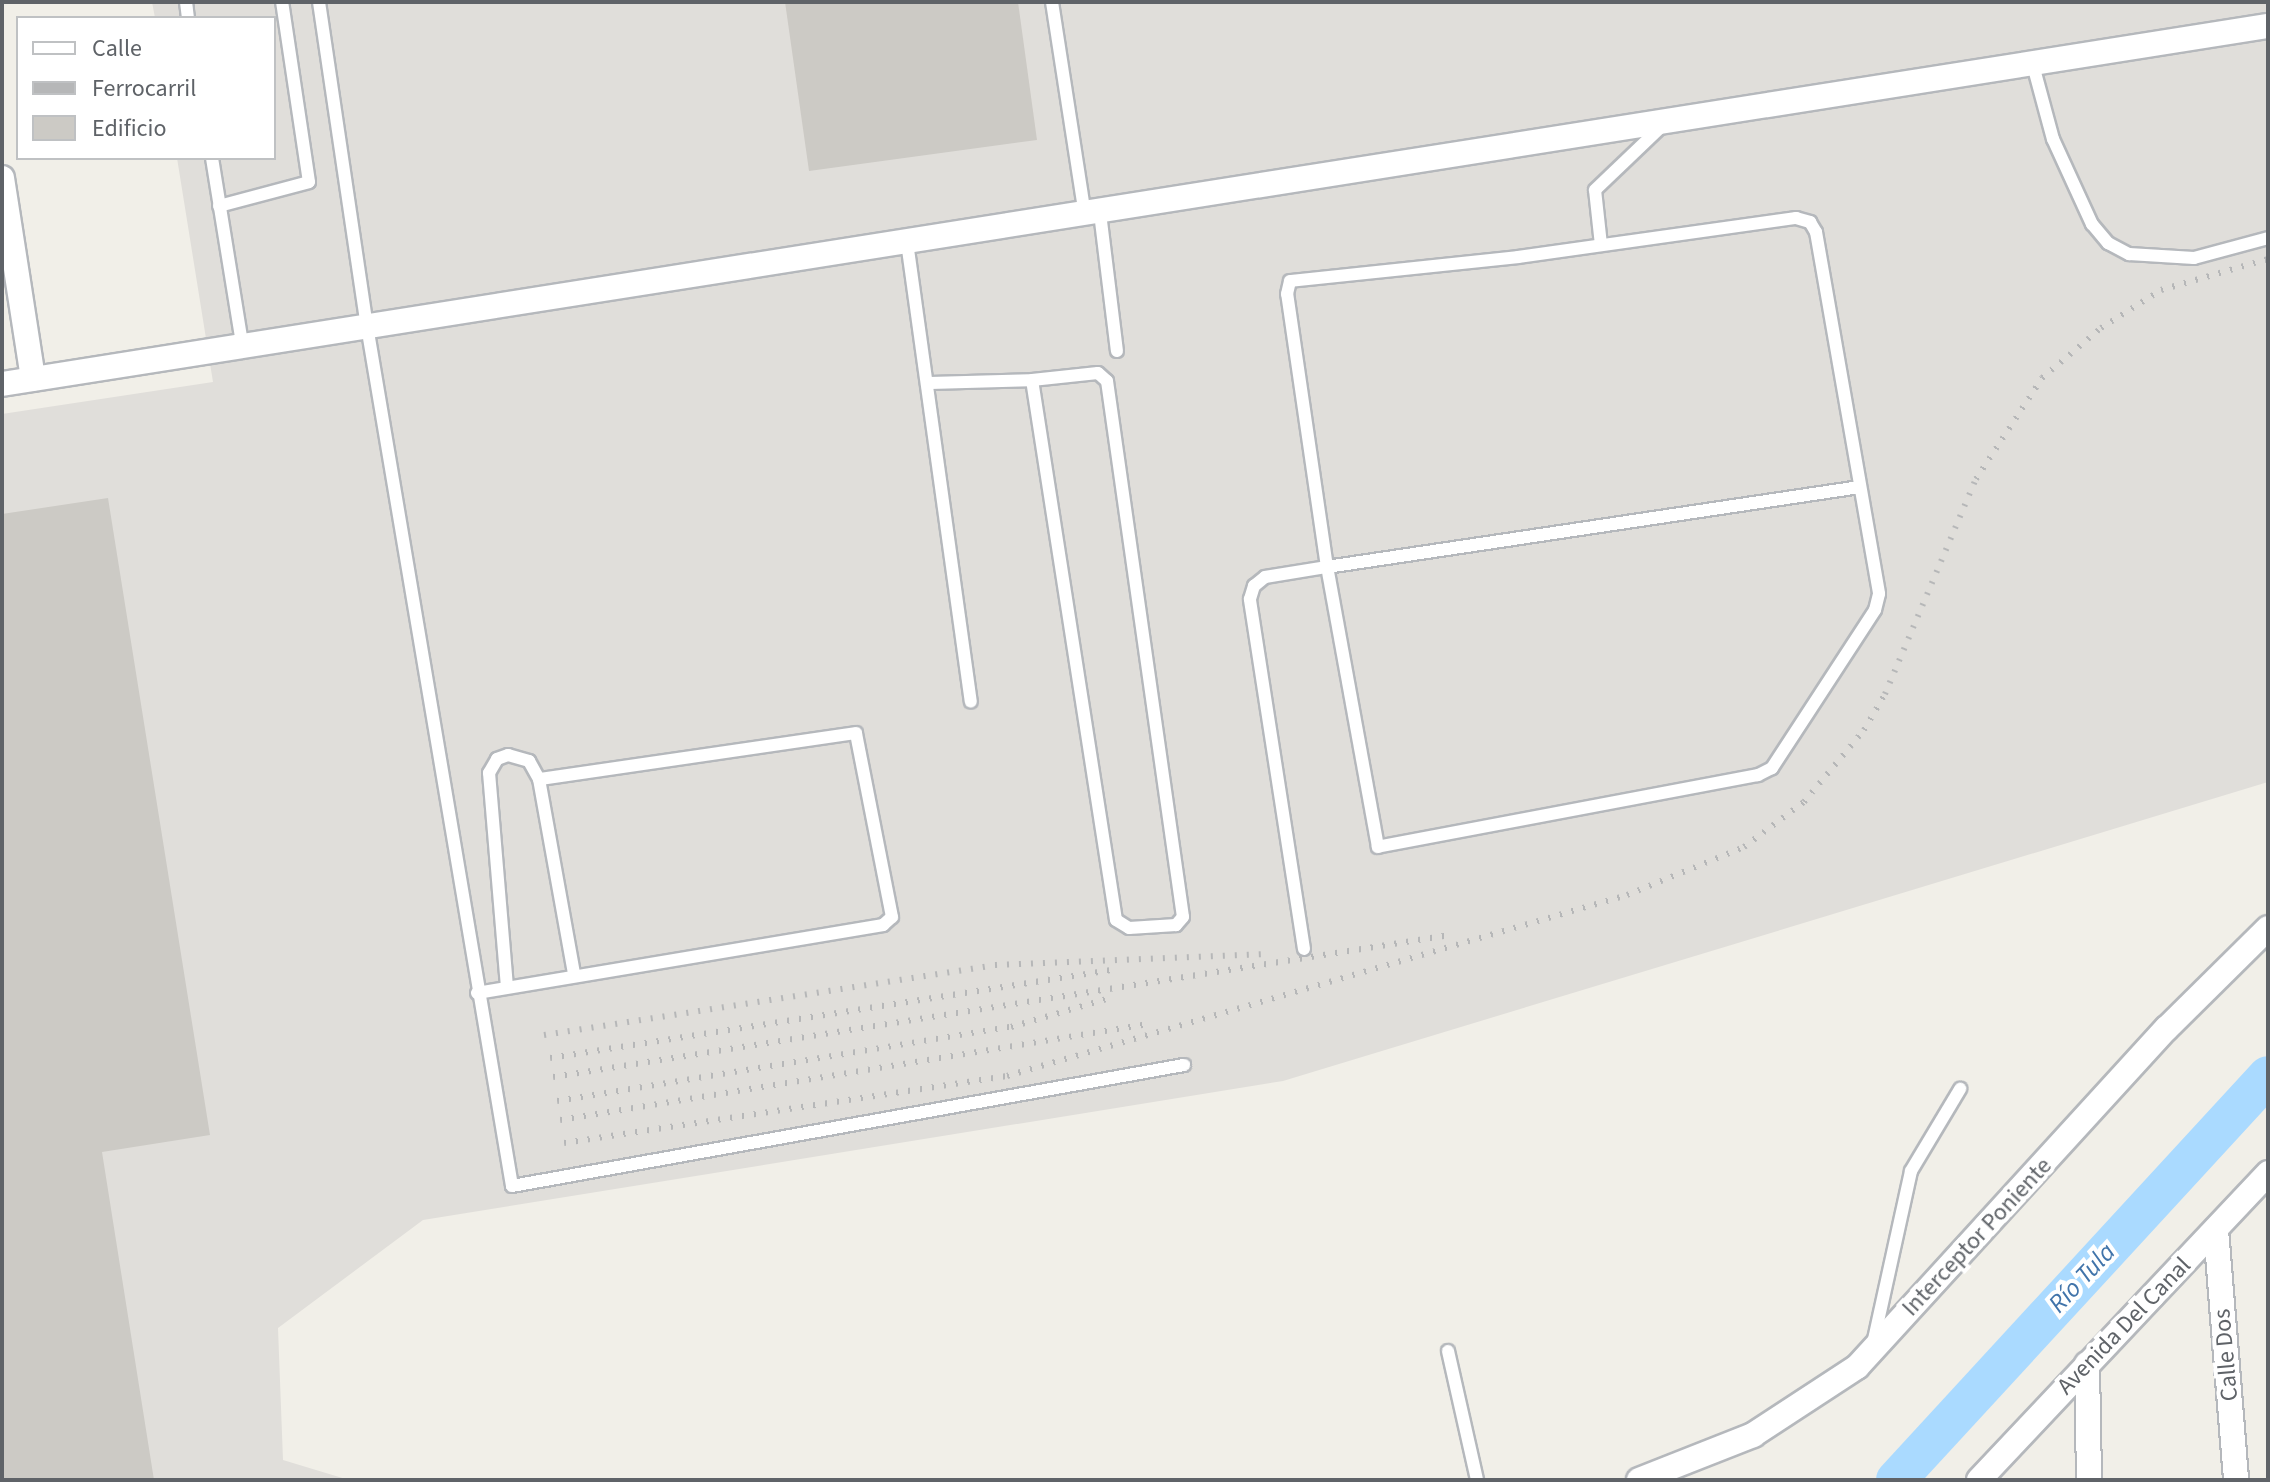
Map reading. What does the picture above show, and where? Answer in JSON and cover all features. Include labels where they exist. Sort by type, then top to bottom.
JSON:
[{"type":"street","points":[[2,384],[2268,26]]},
{"type":"street","points":[[2,178],[33,379]]},
{"type":"street","name":"Interceptor Poniente","points":[[1639,1480],[1753,1435],[1857,1367],[2167,1028],[2268,928]]},
{"type":"street","name":"Avenida Del Canal","points":[[1979,1480],[2268,1173]]},
{"type":"street","name":"Calle Dos","points":[[2216,1230],[2236,1480]]},
{"type":"street","points":[[2087,1364],[2089,1480]]},
{"type":"lane","points":[[219,206],[309,182],[282,2]]},
{"type":"lane","points":[[319,2],[367,326],[508,1179],[512,1186],[524,1188],[1184,1065]]},
{"type":"lane","points":[[1052,2],[1117,351]]},
{"type":"lane","points":[[2033,65],[2053,139],[2092,224],[2108,243],[2129,254],[2194,258],[2268,238]]},
{"type":"lane","points":[[1601,245],[1595,190],[1666,123]]},
{"type":"lane","points":[[212,160],[242,344]]},
{"type":"lane","points":[[1796,218],[1810,222],[1860,487],[1878,601],[1767,772],[1386,848],[1375,842],[1327,567],[1287,294],[1290,281],[1601,245],[1796,218]]},
{"type":"lane","points":[[907,242],[971,702]]},
{"type":"lane","points":[[927,383],[1032,380],[1098,373],[1107,381],[1183,917],[1176,925],[1129,928],[1116,920],[1032,380]]},
{"type":"lane","points":[[1304,949],[1250,599],[1265,577],[1860,487]]},
{"type":"lane","points":[[477,993],[890,922],[878,827],[856,733],[539,779]]},
{"type":"lane","points":[[507,987],[489,773],[497,759],[522,756],[539,779],[574,974]]},
{"type":"lane","points":[[1872,1351],[1911,1171],[1960,1089]]},
{"type":"lane","points":[[1448,1351],[1477,1480]]},
{"type":"shaded area","points":[[152,2],[2268,2],[2268,782],[1283,1081],[423,1220],[278,1328],[283,1460],[349,1480],[2,1480],[2,414],[213,382],[177,160],[276,160],[276,16],[155,16]]},
{"type":"building","points":[[785,2],[1018,2],[1037,140],[809,171]]},
{"type":"building","points":[[108,498],[210,1135],[102,1152],[154,1480],[2,1480],[2,514]]},
{"type":"waterway","name":"Río Tula","points":[[1896,1480],[2268,1076]]},
{"type":"railway","points":[[564,1143],[1007,1076],[1627,895],[1744,847],[1804,802],[1864,730],[1885,694],[1976,479],[2042,378],[2101,328],[2161,290],[2268,259]]},
{"type":"railway","points":[[553,1077],[1450,935]]},
{"type":"railway","points":[[544,1035],[995,965],[1267,954]]},
{"type":"railway","points":[[550,1058],[1111,970]]},
{"type":"railway","points":[[557,1101],[1011,1027],[1110,998]]},
{"type":"railway","points":[[560,1120],[1148,1024]]}]
